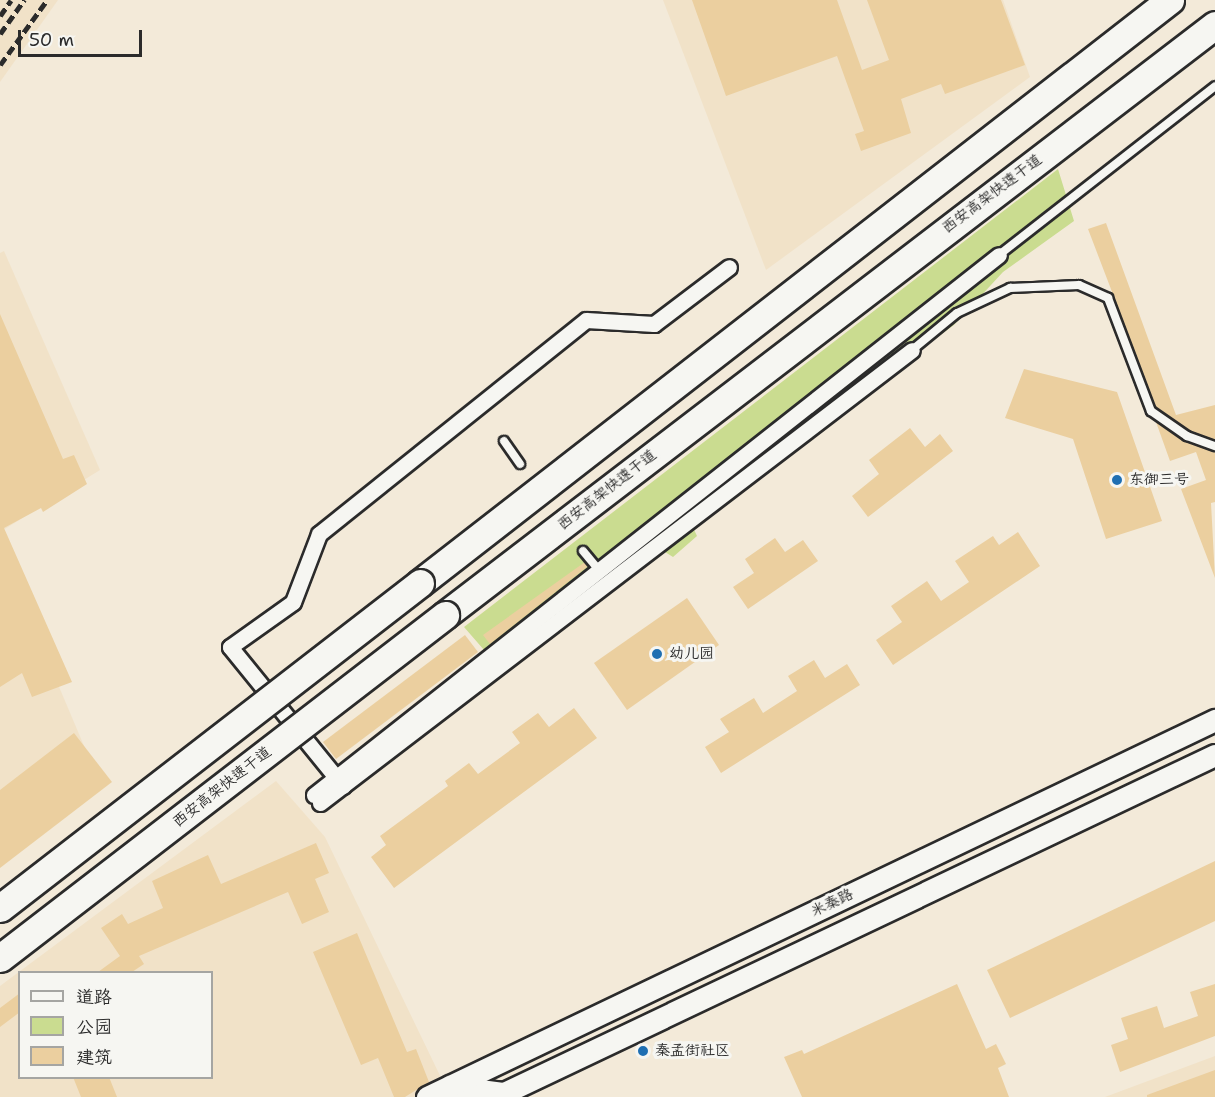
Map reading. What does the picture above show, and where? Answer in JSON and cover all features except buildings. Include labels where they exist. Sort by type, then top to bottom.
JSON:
[{"type":"highway","points":[[0,908],[1170,0]]},
{"type":"highway","name":"西安高架快速干道","points":[[0,958],[1215,25]]},
{"type":"street","points":[[339,782],[599,570],[999,255]]},
{"type":"street","points":[[339,782],[230,647],[293,602],[319,534],[586,320],[654,324],[729,267]]},
{"type":"street","points":[[317,799],[912,350]]},
{"type":"street","name":"米秦路","points":[[426,1097],[452,1091],[610,1009],[1215,720]]},
{"type":"street","name":"米秦路","points":[[452,1091],[504,1093],[1215,755]]},
{"type":"street","points":[[610,1009],[622,1037]]},
{"type":"lane","points":[[999,255],[1215,86]]},
{"type":"lane","points":[[912,350],[957,313],[1010,288],[1079,285],[1108,298],[1151,411],[1187,436],[1215,446]]},
{"type":"lane","points":[[504,441],[520,464]]},
{"type":"lane","points":[[583,551],[599,570]]},
{"type":"shaded area","points":[[0,0],[58,0],[0,82]]},
{"type":"shaded area","points":[[663,0],[1003,0],[1030,77],[766,270]]},
{"type":"shaded area","points":[[4,251],[100,470],[0,532],[0,253]]},
{"type":"shaded area","points":[[0,547],[98,779],[0,858]]},
{"type":"shaded area","points":[[276,781],[325,837],[445,1086],[421,1097],[0,1097],[0,986],[18,973],[18,1079],[213,1079],[213,971],[20,971]]},
{"type":"shaded area","points":[[1215,1056],[1215,1097],[1105,1097]]},
{"type":"green space","points":[[1058,169],[1074,221],[1003,272],[954,325],[689,519],[697,536],[673,557],[638,535],[491,658],[464,627]]},
{"type":"railway","points":[[0,16],[11,0]]},
{"type":"railway","points":[[0,34],[24,0]]},
{"type":"railway","points":[[0,65],[47,0]]},
{"type":"place","name":"东御三号","points":[[1117,480]]},
{"type":"place","name":"幼儿园","points":[[657,654]]},
{"type":"place","name":"秦孟街社区","points":[[643,1051]]}]
